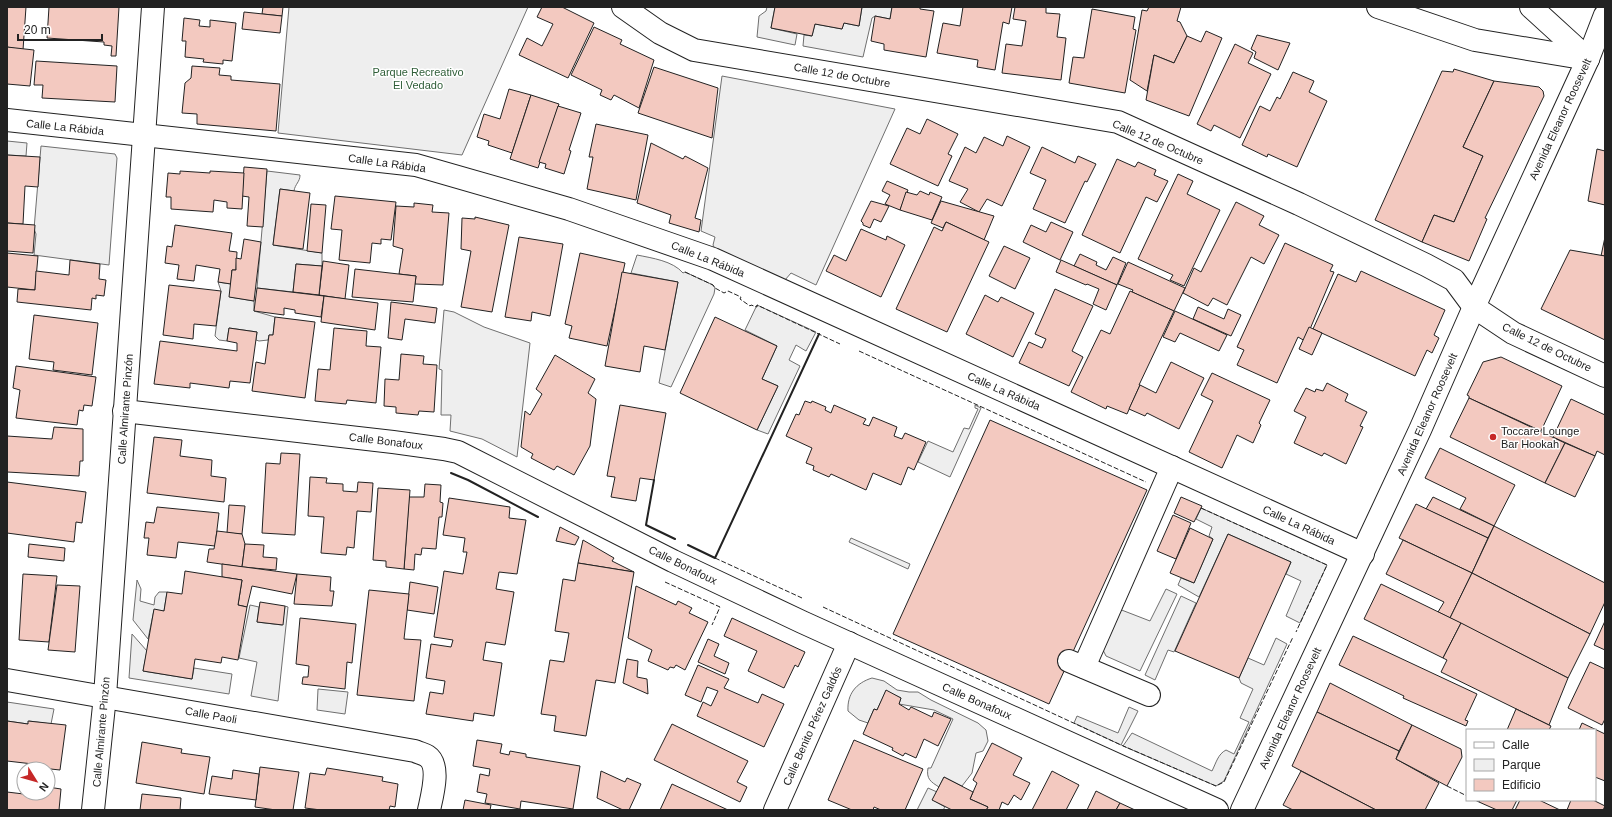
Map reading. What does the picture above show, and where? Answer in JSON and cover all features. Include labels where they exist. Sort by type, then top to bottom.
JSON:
[{"type":"street","name":"Calle Almirante Pinzón","points":[[94,810],[105,696],[153,7]]},
{"type":"street","name":"Calle 12 de Octubre","points":[[623,7],[660,33],[694,50],[1118,122],[1299,204],[1426,265],[1454,280],[1474,307],[1513,333],[1605,376]]},
{"type":"street","points":[[1378,7],[1475,40],[1588,59]]},
{"type":"street","points":[[1531,7],[1588,59]]},
{"type":"street","name":"Avenida Eleanor Roosevelt","points":[[1242,810],[1420,430],[1474,307],[1588,59],[1605,15]]},
{"type":"street","name":"Calle La Rábida","points":[[7,120],[416,165],[569,209],[713,259],[1363,554]]},
{"type":"street","name":"Calle Bonafoux","points":[[124,411],[393,442],[458,452],[672,561],[1217,810]]},
{"type":"street","points":[[1148,696],[1077,664],[1172,467]]},
{"type":"street","name":"Calle Benito Pérez Galdós","points":[[775,810],[849,643]]},
{"type":"street","name":"Calle Paoli","points":[[7,680],[415,751],[428,756],[434,766],[435,777],[429,810]]},
{"type":"green space","name":"Parque Recreativo El Vedado","points":[[289,7],[528,7],[462,155],[278,133]]},
{"type":"green space","points":[[767,7],[775,7],[771,28],[797,34],[795,45],[757,37],[759,16],[766,11]]},
{"type":"green space","points":[[862,7],[892,7],[890,19],[875,16],[872,18],[863,57],[803,46],[804,35],[812,36],[815,24],[842,29],[844,23],[859,26]]},
{"type":"green space","points":[[722,76],[895,109],[816,285],[791,273],[785,280],[719,256],[713,245],[715,237],[701,231]]},
{"type":"green space","points":[[7,141],[27,143],[26,156],[7,155]]},
{"type":"green space","points":[[41,146],[115,154],[117,158],[109,265],[34,255],[36,234],[34,229]]},
{"type":"green space","points":[[267,171],[300,175],[294,191],[280,189],[273,245],[322,253],[322,266],[296,264],[293,292],[257,288]]},
{"type":"green space","points":[[637,255],[668,263],[683,273],[685,272],[713,285],[715,288],[714,294],[671,387],[659,383],[678,282],[631,273]]},
{"type":"green space","points":[[218,282],[231,284],[230,297],[254,301],[254,311],[275,317],[273,335],[269,335],[268,340],[256,340],[257,332],[229,328],[227,341],[219,340],[215,336],[221,291]]},
{"type":"green space","points":[[757,305],[816,332],[806,351],[796,345],[789,360],[800,366],[768,434],[757,430],[778,386],[762,379],[777,346],[745,330]]},
{"type":"green space","points":[[444,310],[454,312],[484,327],[530,343],[517,457],[482,439],[450,431],[451,415],[441,415],[442,370],[439,369]]},
{"type":"green space","points":[[975,405],[981,408],[950,477],[918,462],[928,441],[953,452],[964,428],[969,429],[978,409],[975,408]]},
{"type":"green space","points":[[1201,508],[1327,565],[1300,623],[1286,616],[1301,581],[1286,574],[1291,562],[1228,534],[1199,597],[1178,585],[1181,578],[1194,583],[1213,539],[1209,536],[1212,527],[1196,519]]},
{"type":"green space","points":[[851,538],[910,564],[908,569],[849,542]]},
{"type":"green space","points":[[137,580],[141,589],[140,601],[154,605],[155,597],[159,592],[167,592],[164,611],[154,610],[148,639],[133,620]]},
{"type":"green space","points":[[1166,589],[1177,594],[1140,671],[1106,656],[1102,648],[1119,609],[1150,621]]},
{"type":"green space","points":[[1181,596],[1196,603],[1174,652],[1168,650],[1155,680],[1145,675]]},
{"type":"green space","points":[[250,605],[259,607],[257,622],[282,625],[285,606],[288,607],[278,701],[251,696],[257,662],[239,658]]},
{"type":"green space","points":[[132,634],[147,651],[143,671],[192,679],[194,668],[232,674],[229,694],[129,678]]},
{"type":"green space","points":[[1276,638],[1287,644],[1224,781],[1216,786],[1123,746],[1132,733],[1212,771],[1223,752],[1226,750],[1234,754],[1249,722],[1240,718],[1253,689],[1241,683],[1239,678],[1248,658],[1264,665]]},
{"type":"green space","points":[[872,678],[884,681],[897,690],[918,692],[978,723],[986,730],[988,741],[983,751],[976,753],[972,773],[962,786],[944,777],[939,787],[928,778],[928,768],[931,768],[953,719],[934,710],[899,704],[901,698],[886,691],[877,710],[874,709],[868,723],[859,720],[848,711],[851,694],[857,686]]},
{"type":"green space","points":[[318,689],[348,692],[345,714],[317,710]]},
{"type":"green space","points":[[7,702],[54,709],[51,724],[29,721],[28,724],[7,721]]},
{"type":"green space","points":[[1129,707],[1138,711],[1121,745],[1074,723],[1077,716],[1118,733]]},
{"type":"green space","points":[[928,788],[937,792],[933,800],[945,807],[943,810],[917,810]]},
{"type":"building","points":[[7,7],[26,7],[23,50],[7,47]]},
{"type":"building","points":[[49,7],[119,7],[116,56],[111,56],[112,46],[104,45],[104,42],[47,38]]},
{"type":"building","points":[[263,7],[283,7],[282,16],[262,14]]},
{"type":"building","points":[[542,7],[562,7],[594,23],[568,78],[519,55],[527,38],[542,46],[553,24],[537,17]]},
{"type":"building","points":[[775,7],[862,7],[859,26],[844,23],[842,29],[815,24],[812,36],[771,28]]},
{"type":"building","points":[[892,7],[920,7],[920,9],[934,11],[926,57],[884,50],[884,44],[871,41],[875,16],[890,19]]},
{"type":"building","points":[[963,7],[1012,7],[1009,24],[1003,22],[995,70],[977,67],[978,60],[937,53],[943,23],[960,26]]},
{"type":"building","points":[[1015,7],[1046,7],[1046,13],[1060,14],[1057,37],[1066,38],[1061,80],[1002,73],[1006,44],[1022,46],[1026,21],[1013,19]]},
{"type":"building","points":[[1149,7],[1181,7],[1177,21],[1180,22],[1187,36],[1174,63],[1154,55],[1147,91],[1130,80],[1142,10],[1147,11]]},
{"type":"building","points":[[1092,9],[1135,17],[1133,29],[1136,30],[1125,93],[1069,83],[1073,57],[1084,58]]},
{"type":"building","points":[[244,12],[282,16],[280,33],[242,29]]},
{"type":"building","points":[[184,18],[200,20],[199,26],[210,27],[210,20],[236,23],[232,61],[223,60],[223,64],[203,62],[204,59],[185,57],[186,41],[182,41]]},
{"type":"building","points":[[594,27],[622,40],[620,44],[654,60],[639,108],[614,95],[611,100],[600,95],[602,90],[571,75]]},
{"type":"building","points":[[1206,31],[1222,38],[1189,116],[1146,100],[1154,55],[1174,63],[1187,36],[1201,42]]},
{"type":"building","points":[[1257,35],[1290,43],[1278,70],[1254,58],[1256,52],[1251,49]]},
{"type":"building","points":[[1235,44],[1253,53],[1248,63],[1271,74],[1240,138],[1214,125],[1211,131],[1197,124]]},
{"type":"building","points":[[7,47],[34,50],[30,86],[7,84]]},
{"type":"building","points":[[36,61],[117,66],[115,102],[42,98],[43,85],[34,85]]},
{"type":"building","points":[[192,66],[220,68],[219,75],[231,76],[231,80],[280,84],[276,131],[197,124],[197,114],[182,113],[185,83],[191,78]]},
{"type":"building","points":[[654,67],[718,88],[712,138],[638,113]]},
{"type":"building","points":[[1454,69],[1494,81],[1463,147],[1483,156],[1454,222],[1434,215],[1422,242],[1375,220],[1442,71],[1453,72]]},
{"type":"building","points":[[1293,72],[1314,81],[1309,92],[1327,101],[1297,167],[1268,154],[1267,157],[1242,145],[1260,106],[1270,111],[1277,97],[1280,99]]},
{"type":"building","points":[[1494,81],[1539,87],[1543,91],[1544,96],[1485,218],[1487,219],[1469,261],[1422,242],[1434,215],[1454,222],[1483,156],[1463,147]]},
{"type":"building","points":[[509,89],[531,95],[512,153],[488,145],[489,141],[477,137],[484,114],[500,119]]},
{"type":"building","points":[[531,95],[559,104],[538,168],[510,159]]},
{"type":"building","points":[[558,106],[581,113],[569,150],[571,151],[564,174],[545,168],[546,164],[539,162]]},
{"type":"building","points":[[927,119],[958,134],[948,154],[952,156],[938,186],[890,164],[907,128],[920,134]]},
{"type":"building","points":[[596,124],[648,135],[636,200],[587,189],[593,157],[589,157]]},
{"type":"building","points":[[1007,136],[1030,147],[1002,206],[987,199],[979,212],[960,202],[968,189],[949,181],[965,147],[976,153],[984,137],[1003,146]]},
{"type":"building","points":[[651,143],[683,159],[685,156],[708,168],[695,218],[701,220],[699,232],[669,223],[671,215],[637,203]]},
{"type":"building","points":[[1042,147],[1075,163],[1078,156],[1096,164],[1087,182],[1085,181],[1065,223],[1033,209],[1046,180],[1030,173]]},
{"type":"building","points":[[1597,149],[1605,151],[1605,205],[1588,201]]},
{"type":"building","points":[[7,155],[40,157],[38,187],[25,186],[23,224],[7,223]]},
{"type":"building","points":[[1117,159],[1135,167],[1138,162],[1156,170],[1154,175],[1168,181],[1157,202],[1146,197],[1120,253],[1082,235]]},
{"type":"building","points":[[244,167],[267,169],[263,227],[247,226],[249,197],[242,196]]},
{"type":"building","points":[[180,171],[244,173],[242,209],[227,208],[227,202],[214,200],[213,212],[171,209],[171,197],[166,197],[168,173],[180,174]]},
{"type":"building","points":[[1178,174],[1193,181],[1187,194],[1220,210],[1184,286],[1170,280],[1173,275],[1138,259]]},
{"type":"building","points":[[887,181],[908,190],[900,210],[885,204],[890,195],[882,191]]},
{"type":"building","points":[[280,189],[310,193],[303,249],[273,245]]},
{"type":"building","points":[[920,191],[929,195],[930,192],[942,197],[932,220],[900,210],[906,192],[917,195]]},
{"type":"building","points":[[335,196],[396,202],[391,240],[381,239],[381,244],[372,243],[370,263],[339,260],[342,230],[331,229]]},
{"type":"building","points":[[871,201],[889,206],[881,222],[874,219],[870,228],[863,225],[861,221]]},
{"type":"building","points":[[941,201],[994,216],[984,240],[946,222],[943,228],[931,223]]},
{"type":"building","points":[[1236,202],[1264,216],[1259,225],[1279,235],[1264,264],[1251,257],[1227,305],[1213,298],[1208,306],[1183,293],[1194,268],[1201,272]]},
{"type":"building","points":[[414,203],[433,205],[432,212],[449,213],[443,285],[415,284],[416,276],[399,274],[403,249],[393,246],[396,206],[414,207]]},
{"type":"building","points":[[311,204],[326,205],[322,253],[307,251]]},
{"type":"building","points":[[475,217],[509,225],[492,312],[461,307],[471,251],[461,249],[462,218],[475,219]]},
{"type":"building","points":[[946,222],[989,242],[947,332],[896,309],[934,227],[942,231]]},
{"type":"building","points":[[1051,222],[1073,232],[1060,260],[1023,242],[1031,225],[1046,232]]},
{"type":"building","points":[[7,223],[35,225],[33,253],[7,251]]},
{"type":"building","points":[[175,225],[232,233],[229,251],[237,252],[236,270],[232,270],[231,284],[218,282],[220,269],[196,265],[194,281],[177,279],[179,265],[165,263],[167,246],[172,247]]},
{"type":"building","points":[[861,229],[886,240],[887,236],[905,245],[881,297],[826,271],[834,255],[846,261]]},
{"type":"building","points":[[519,237],[563,244],[550,316],[532,312],[531,321],[505,317]]},
{"type":"building","points":[[1605,237],[1605,256],[1601,256]]},
{"type":"building","points":[[244,239],[261,242],[254,301],[229,297],[232,270],[236,270],[236,258],[241,259]]},
{"type":"building","points":[[1285,243],[1333,265],[1330,271],[1334,272],[1305,341],[1298,337],[1277,383],[1237,365],[1244,350],[1237,347]]},
{"type":"building","points":[[1004,246],[1030,258],[1015,289],[989,276]]},
{"type":"building","points":[[1570,250],[1605,256],[1605,340],[1541,309]]},
{"type":"building","points":[[7,253],[38,256],[35,290],[7,287]]},
{"type":"building","points":[[580,253],[625,263],[607,346],[569,338],[572,326],[565,324]]},
{"type":"building","points":[[1080,254],[1097,262],[1096,265],[1106,270],[1113,257],[1126,263],[1117,285],[1074,266]]},
{"type":"building","points":[[70,260],[100,264],[99,279],[106,280],[104,296],[96,295],[96,299],[92,298],[91,310],[17,302],[18,289],[35,290],[36,271],[69,275]]},
{"type":"building","points":[[1061,260],[1117,285],[1106,310],[1093,304],[1099,289],[1056,272]]},
{"type":"building","points":[[323,261],[349,265],[345,299],[319,295]]},
{"type":"building","points":[[1128,262],[1185,288],[1174,311],[1118,284]]},
{"type":"building","points":[[296,264],[322,266],[319,295],[293,292]]},
{"type":"building","points":[[355,269],[416,276],[413,302],[352,297]]},
{"type":"building","points":[[1361,271],[1445,310],[1434,335],[1439,338],[1432,353],[1427,350],[1415,376],[1313,329],[1338,274],[1356,282]]},
{"type":"building","points":[[622,272],[678,282],[665,350],[644,346],[640,372],[605,366]]},
{"type":"building","points":[[169,285],[221,291],[216,326],[194,324],[193,339],[163,335]]},
{"type":"building","points":[[257,288],[324,296],[321,317],[295,313],[295,310],[284,308],[284,315],[254,311]]},
{"type":"building","points":[[1055,289],[1093,306],[1072,351],[1083,357],[1069,386],[1019,363],[1029,342],[1042,348],[1046,339],[1035,334]]},
{"type":"building","points":[[1130,291],[1174,311],[1127,414],[1107,406],[1106,409],[1071,392],[1101,330],[1110,334]]},
{"type":"building","points":[[985,295],[998,302],[1001,297],[1034,313],[1013,357],[966,334]]},
{"type":"building","points":[[324,296],[378,303],[375,330],[321,322]]},
{"type":"building","points":[[391,302],[437,308],[435,323],[405,319],[402,340],[388,338]]},
{"type":"building","points":[[1198,307],[1224,319],[1228,309],[1241,315],[1231,336],[1193,319]]},
{"type":"building","points":[[1175,311],[1227,335],[1219,351],[1180,333],[1175,342],[1163,337]]},
{"type":"building","points":[[34,315],[98,323],[92,375],[53,370],[54,362],[29,359]]},
{"type":"building","points":[[275,317],[315,322],[305,398],[252,391],[256,362],[265,364],[269,335],[273,335]]},
{"type":"building","points":[[715,317],[777,346],[762,379],[778,386],[757,430],[680,393]]},
{"type":"building","points":[[1309,327],[1322,333],[1312,355],[1299,349]]},
{"type":"building","points":[[229,328],[257,332],[250,383],[230,381],[229,388],[190,383],[190,388],[154,384],[160,341],[237,351],[237,343],[227,341]]},
{"type":"building","points":[[334,328],[367,331],[366,346],[381,347],[376,403],[347,400],[346,404],[315,401],[318,369],[330,370]]},
{"type":"building","points":[[401,354],[424,356],[423,364],[437,365],[434,412],[419,411],[418,415],[396,413],[396,407],[384,406],[385,379],[399,380]]},
{"type":"building","points":[[555,355],[595,379],[588,393],[596,399],[590,446],[574,475],[557,466],[554,470],[531,458],[533,454],[521,447],[525,411],[530,415],[542,394],[536,389]]},
{"type":"building","points":[[1501,357],[1562,386],[1541,431],[1469,398],[1467,395],[1483,362]]},
{"type":"building","points":[[1171,362],[1204,378],[1179,429],[1147,413],[1145,416],[1129,409],[1140,385],[1156,393]]},
{"type":"building","points":[[16,366],[96,377],[92,406],[84,405],[83,411],[79,410],[77,425],[16,418],[20,390],[13,388]]},
{"type":"building","points":[[1212,373],[1270,400],[1259,423],[1261,425],[1253,443],[1237,435],[1222,468],[1189,452],[1213,401],[1201,395]]},
{"type":"building","points":[[1327,383],[1348,394],[1345,401],[1367,412],[1360,426],[1363,427],[1346,464],[1324,453],[1322,456],[1294,443],[1306,417],[1294,411],[1306,388],[1315,392],[1316,389],[1323,391]]},
{"type":"building","points":[[1469,398],[1565,443],[1545,483],[1450,437]]},
{"type":"building","points":[[1571,399],[1605,415],[1605,455],[1597,451],[1595,456],[1553,437]]},
{"type":"building","points":[[805,401],[811,403],[812,401],[826,407],[825,410],[831,413],[834,405],[866,419],[863,424],[869,426],[873,417],[897,427],[894,436],[902,439],[905,433],[926,442],[914,470],[908,467],[901,485],[873,473],[866,490],[831,474],[829,477],[813,470],[814,466],[806,463],[812,448],[786,436],[796,414],[799,415]]},
{"type":"building","points":[[620,405],[666,413],[654,480],[640,478],[636,501],[611,497],[615,477],[607,476]]},
{"type":"building","points":[[990,420],[1147,490],[1049,704],[893,634]]},
{"type":"building","points":[[54,427],[83,429],[83,461],[80,461],[79,476],[7,472],[7,436],[52,439]]},
{"type":"building","points":[[154,437],[182,440],[180,456],[212,460],[211,476],[226,478],[224,502],[147,493]]},
{"type":"building","points":[[1565,443],[1595,456],[1575,497],[1545,483]]},
{"type":"building","points":[[1440,448],[1515,485],[1494,526],[1460,509],[1466,498],[1425,478]]},
{"type":"building","points":[[281,453],[300,454],[295,535],[262,533],[266,463],[280,464]]},
{"type":"building","points":[[310,477],[327,478],[326,483],[343,484],[343,491],[357,492],[358,482],[373,483],[371,512],[357,511],[354,548],[347,547],[346,555],[321,553],[324,517],[308,516]]},
{"type":"building","points":[[7,482],[86,492],[82,523],[76,522],[74,542],[7,533]]},
{"type":"building","points":[[425,484],[441,485],[440,502],[443,503],[442,517],[439,517],[436,549],[422,548],[421,555],[415,554],[414,570],[404,569],[409,497],[424,497]]},
{"type":"building","points":[[378,488],[410,490],[404,569],[386,567],[386,561],[373,560]]},
{"type":"building","points":[[1181,497],[1202,506],[1194,522],[1174,513]]},
{"type":"building","points":[[1433,497],[1494,526],[1488,538],[1426,509]]},
{"type":"building","points":[[449,498],[510,507],[509,518],[526,520],[517,574],[499,572],[496,589],[514,592],[505,645],[486,642],[483,660],[502,663],[494,716],[474,713],[473,721],[426,714],[430,692],[443,694],[445,681],[426,678],[431,644],[451,647],[453,640],[434,637],[444,571],[463,574],[467,552],[463,552],[465,538],[443,535]]},
{"type":"building","points":[[1416,504],[1488,538],[1472,573],[1399,538]]},
{"type":"building","points":[[229,505],[245,506],[242,534],[227,533]]},
{"type":"building","points":[[157,507],[219,513],[215,546],[178,542],[176,558],[147,555],[149,538],[144,538],[146,522],[154,523]]},
{"type":"building","points":[[1173,515],[1191,523],[1176,559],[1157,551]]},
{"type":"building","points":[[1494,526],[1605,583],[1605,602],[1590,634],[1472,573]]},
{"type":"building","points":[[560,527],[579,537],[575,545],[556,541]]},
{"type":"building","points":[[1190,528],[1213,539],[1194,583],[1170,573]]},
{"type":"building","points":[[217,531],[242,534],[245,544],[242,567],[207,562],[209,549],[214,549]]},
{"type":"building","points":[[1228,534],[1291,562],[1239,678],[1175,651]]},
{"type":"building","points":[[583,540],[614,558],[612,561],[634,572],[578,563]]},
{"type":"building","points":[[1403,540],[1472,573],[1450,618],[1438,612],[1444,602],[1386,574]]},
{"type":"building","points":[[29,544],[65,548],[64,561],[28,557]]},
{"type":"building","points":[[245,544],[264,545],[263,557],[277,558],[276,570],[242,567]]},
{"type":"building","points":[[578,563],[634,572],[615,683],[596,680],[586,736],[554,731],[556,716],[541,714],[550,660],[564,662],[569,633],[555,631],[563,579],[575,581]]},
{"type":"building","points":[[222,564],[297,574],[292,594],[252,586],[247,607],[238,605],[242,580],[222,577]]},
{"type":"building","points":[[185,571],[242,580],[238,605],[247,607],[238,660],[222,657],[221,663],[195,659],[192,679],[143,671],[154,609],[164,611],[167,592],[182,594]]},
{"type":"building","points":[[1472,573],[1590,634],[1568,678],[1450,618]]},
{"type":"building","points":[[23,574],[57,576],[49,642],[19,640]]},
{"type":"building","points":[[297,574],[331,577],[330,591],[334,591],[332,606],[294,604]]},
{"type":"building","points":[[410,582],[438,587],[434,614],[407,610]]},
{"type":"building","points":[[1381,584],[1461,623],[1443,658],[1364,619]]},
{"type":"building","points":[[57,585],[80,586],[75,652],[48,650]]},
{"type":"building","points":[[636,586],[676,605],[678,601],[692,608],[689,613],[708,622],[685,670],[676,665],[674,668],[670,667],[668,670],[648,661],[652,650],[628,638]]},
{"type":"building","points":[[369,590],[409,594],[404,639],[421,640],[414,701],[357,695]]},
{"type":"building","points":[[260,602],[285,606],[283,625],[257,622]]},
{"type":"building","points":[[300,618],[356,624],[352,663],[347,662],[345,689],[302,684],[303,677],[308,677],[309,666],[296,664]]},
{"type":"building","points":[[732,618],[805,652],[798,667],[795,665],[784,688],[748,671],[757,651],[724,636]]},
{"type":"building","points":[[1605,621],[1605,650],[1594,645]]},
{"type":"building","points":[[1461,623],[1568,678],[1549,725],[1441,672],[1447,660],[1443,658]]},
{"type":"building","points":[[1353,636],[1477,694],[1465,720],[1468,721],[1466,726],[1403,698],[1404,696],[1339,665]]},
{"type":"building","points":[[708,639],[719,644],[714,656],[729,663],[725,674],[698,662]]},
{"type":"building","points":[[627,659],[638,661],[637,677],[647,679],[648,694],[623,683]]},
{"type":"building","points":[[1590,662],[1605,669],[1605,719],[1602,725],[1568,708]]},
{"type":"building","points":[[698,665],[729,679],[724,688],[758,703],[762,694],[784,704],[764,747],[697,716],[703,702],[711,706],[718,691],[707,687],[701,702],[685,695]]},
{"type":"building","points":[[1330,683],[1412,725],[1399,751],[1317,712]]},
{"type":"building","points":[[886,690],[901,698],[899,704],[909,710],[911,707],[932,717],[934,712],[951,719],[938,746],[924,739],[916,758],[905,753],[903,756],[892,750],[893,748],[863,734],[874,709],[877,710]]},
{"type":"building","points":[[1516,709],[1551,726],[1550,729],[1507,729]]},
{"type":"building","points":[[1317,712],[1399,751],[1396,759],[1439,783],[1425,810],[1376,810],[1292,766]]},
{"type":"building","points":[[7,721],[28,724],[28,721],[66,725],[60,770],[56,770],[56,761],[7,761]]},
{"type":"building","points":[[1582,723],[1595,729],[1579,729]]},
{"type":"building","points":[[672,724],[748,761],[737,782],[747,787],[740,802],[654,760]]},
{"type":"building","points":[[1412,725],[1461,749],[1462,757],[1447,786],[1396,759]]},
{"type":"building","points":[[1596,730],[1605,734],[1605,781],[1596,777]]},
{"type":"building","points":[[477,740],[502,744],[500,753],[509,755],[510,751],[526,754],[526,757],[580,766],[573,809],[521,801],[520,809],[485,803],[487,794],[477,792],[480,774],[489,776],[490,769],[473,766]]},
{"type":"building","points":[[854,740],[923,769],[905,810],[881,810],[874,807],[873,810],[852,810],[828,800]]},
{"type":"building","points":[[142,742],[182,749],[181,753],[210,757],[204,794],[136,783]]},
{"type":"building","points":[[992,743],[1022,758],[1013,775],[1030,783],[1021,800],[1014,795],[1008,805],[1002,802],[999,810],[986,810],[988,807],[970,799],[977,783],[973,780]]},
{"type":"building","points":[[260,767],[299,772],[293,810],[276,810],[255,807]]},
{"type":"building","points":[[327,768],[383,777],[382,781],[398,784],[395,807],[390,806],[389,810],[321,810],[305,808],[310,773],[325,775]]},
{"type":"building","points":[[233,770],[259,774],[256,800],[209,794],[212,776],[232,779]]},
{"type":"building","points":[[601,771],[625,782],[627,778],[641,784],[629,810],[623,810],[597,798]]},
{"type":"building","points":[[1052,771],[1079,785],[1066,810],[1032,810]]},
{"type":"building","points":[[1301,771],[1376,810],[1293,810],[1283,805]]},
{"type":"building","points":[[944,777],[973,792],[970,799],[988,807],[986,810],[952,810],[932,800]]},
{"type":"building","points":[[672,784],[728,810],[660,810]]},
{"type":"building","points":[[56,788],[61,789],[59,810],[7,810],[7,792],[16,793],[16,801],[56,801]]},
{"type":"building","points":[[1096,791],[1120,803],[1116,810],[1087,810]]},
{"type":"building","points":[[142,794],[181,798],[180,810],[140,810]]},
{"type":"building","points":[[465,800],[491,805],[490,810],[463,810]]},
{"type":"building","points":[[1516,801],[1512,810],[1497,810],[1479,802]]},
{"type":"building","points":[[1520,801],[1541,801],[1560,810],[1515,810]]},
{"type":"building","points":[[1571,801],[1595,801],[1605,806],[1603,810],[1567,810]]},
{"type":"building","points":[[1120,803],[1135,810],[1116,810]]},
{"type":"fence","points":[[685,272],[713,285],[715,288],[724,293],[728,291],[741,297],[740,299],[750,306],[757,307],[757,305],[840,344]]},
{"type":"fence","points":[[859,351],[1146,482]]},
{"type":"fence","points":[[1201,508],[1327,565],[1296,632]]},
{"type":"fence","points":[[715,558],[802,598]]},
{"type":"fence","points":[[665,582],[720,607],[712,625]]},
{"type":"fence","points":[[823,607],[1121,745],[1216,786],[1224,782],[1293,637]]},
{"type":"fence","points":[[1447,786],[1466,796]]},
{"type":"wall","points":[[688,545],[715,558],[819,334]]},
{"type":"wall","points":[[451,473],[468,480],[538,517]]},
{"type":"wall","points":[[654,480],[646,525],[675,539]]},
{"type":"place","name":"Toccare Lounge Bar Hookah","points":[[1493,437]]}]
